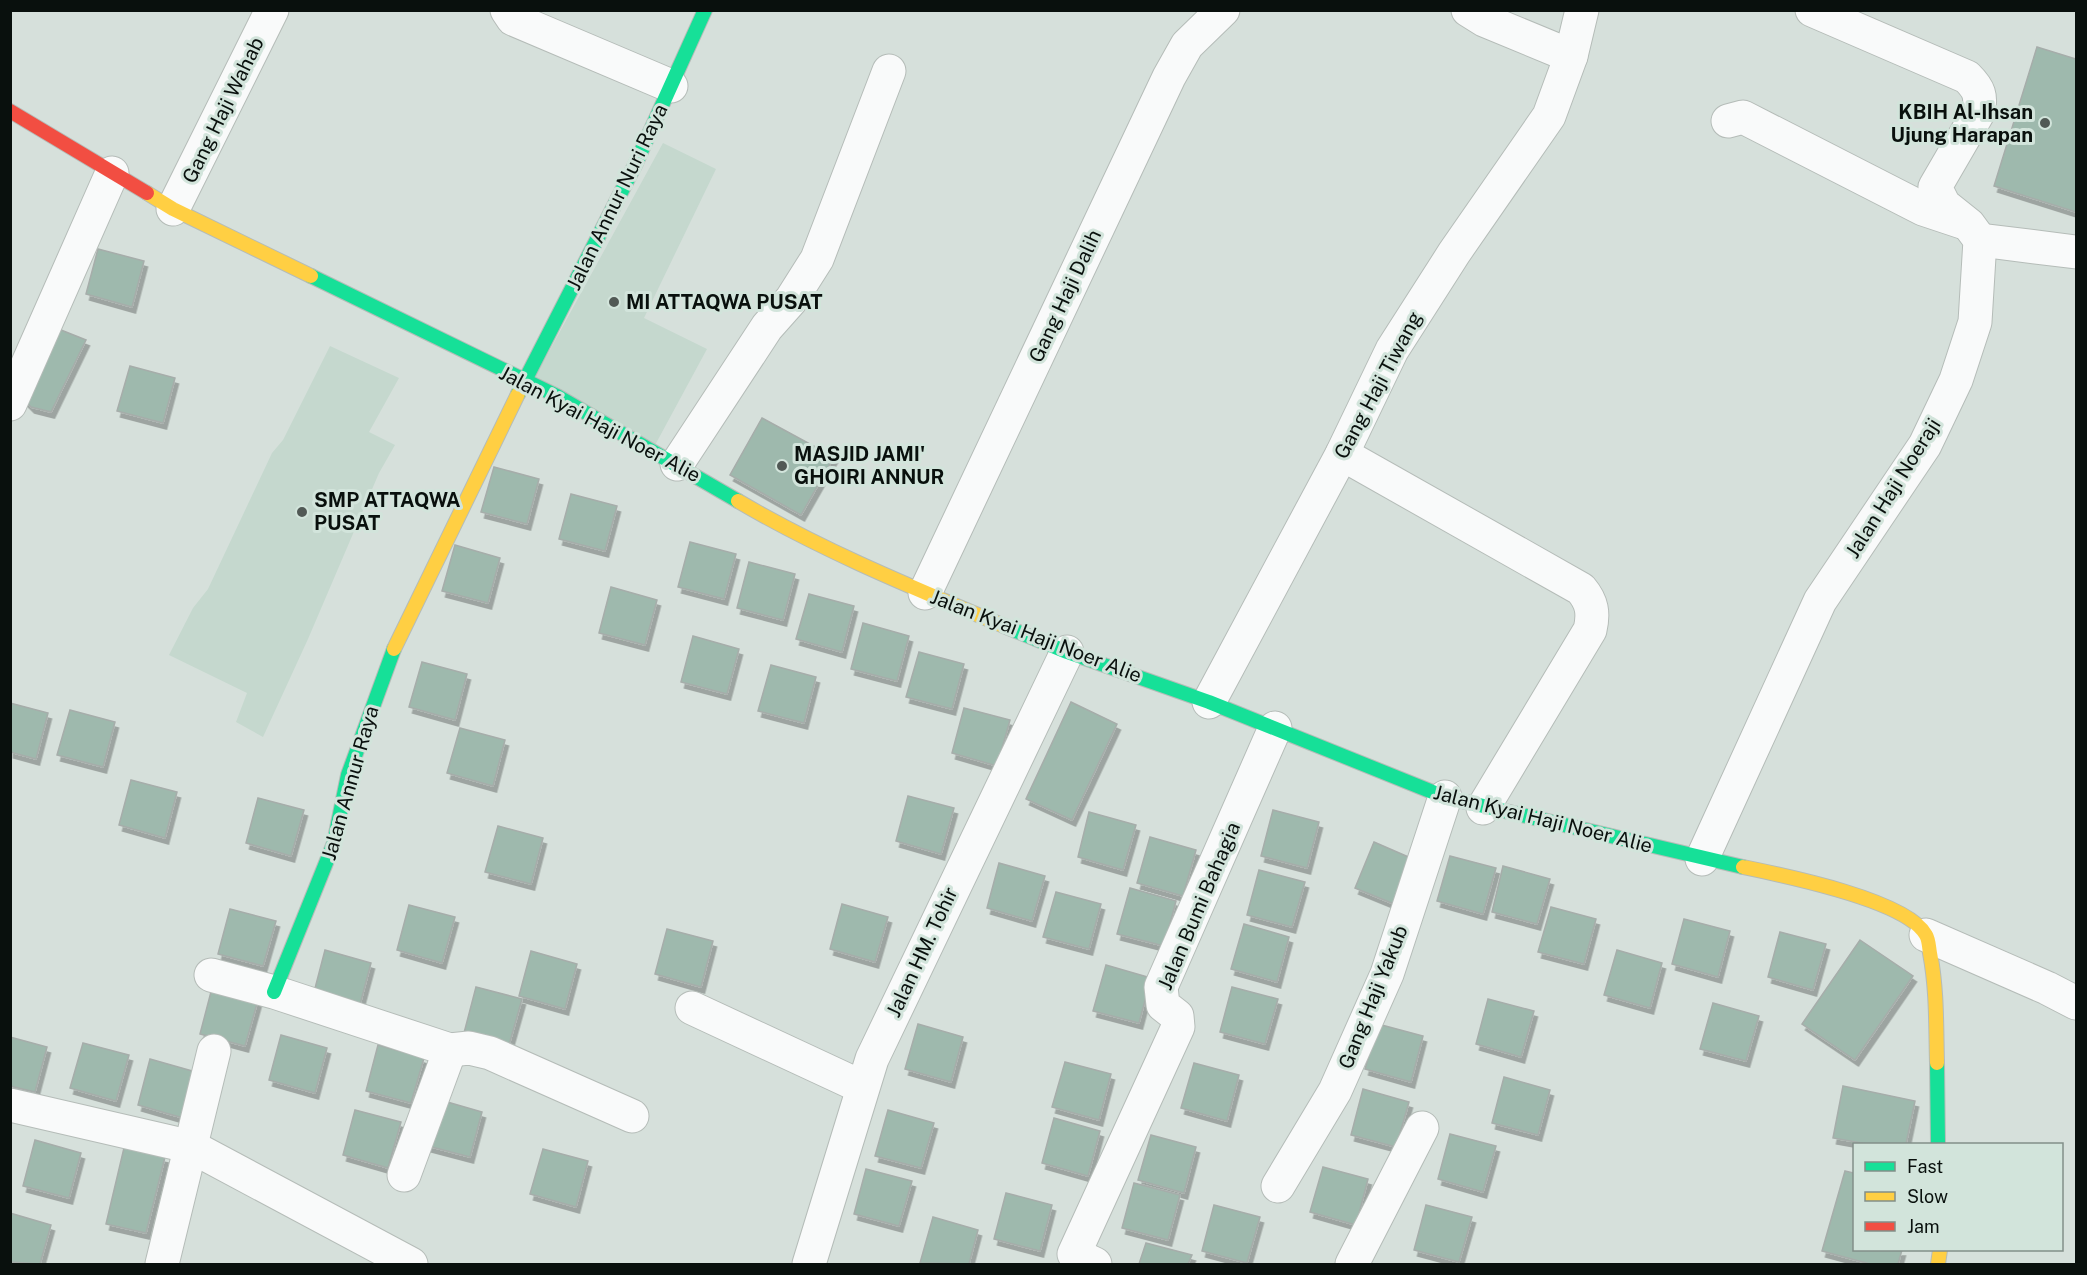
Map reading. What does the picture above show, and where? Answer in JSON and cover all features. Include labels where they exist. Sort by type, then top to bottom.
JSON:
[{"type":"street","name":"Gang Haji Wahab","points":[[173,209],[272,10]]},
{"type":"street","points":[[507,10],[513,19],[670,86]]},
{"type":"street","name":"Jalan Annur Nuri Raya","points":[[524,382],[636,163],[705,10]]},
{"type":"street","name":"Gang Haji Dalih","points":[[925,593],[1169,77],[1187,45],[1223,10]]},
{"type":"street","points":[[1468,10],[1485,20],[1571,56]]},
{"type":"street","name":"Gang Haji Tiwang","points":[[1209,702],[1342,454],[1364,406],[1410,320],[1549,116],[1571,56],[1582,10]]},
{"type":"street","points":[[1812,10],[1967,77],[1977,87],[1982,100],[1978,113],[1935,187],[1944,205],[1975,232]]},
{"type":"street","points":[[677,464],[767,327],[791,300],[817,259],[889,71]]},
{"type":"street","points":[[1728,121],[1743,117],[1923,209],[1975,232],[2076,252]]},
{"type":"street","name":"Jalan Kyai Haji Noer Alie","points":[[12,119],[173,209],[428,331],[524,382],[557,396],[784,528],[925,593],[1067,652],[1209,702],[1445,797],[1702,859],[1811,881],[1866,899],[1906,918],[1926,935]]},
{"type":"street","points":[[10,404],[112,173]]},
{"type":"street","name":"Jalan Haji Noeraji","points":[[1702,859],[1820,601],[1925,445],[1956,380],[1975,321],[1975,232]]},
{"type":"street","name":"Jalan Annur Raya","points":[[274,992],[334,843],[348,775],[385,667],[524,382]]},
{"type":"street","points":[[1342,454],[1581,589],[1589,598],[1593,618],[1590,630],[1483,808]]},
{"type":"street","name":"Jalan HM. Tohir","points":[[809,1264],[872,1059],[1067,652]]},
{"type":"street","name":"Jalan Bumi Bahagia","points":[[1079,1261],[1178,1027],[1177,1017],[1163,1005],[1161,987],[1275,728]]},
{"type":"street","name":"Gang Haji Yakub","points":[[1278,1186],[1335,1091],[1387,974],[1445,797]]},
{"type":"street","points":[[1926,935],[2047,987],[2076,1003]]},
{"type":"street","points":[[1926,935],[1935,980],[1938,1143]]},
{"type":"street","points":[[211,975],[274,992],[450,1050],[469,1048],[490,1053],[632,1116]]},
{"type":"street","points":[[692,1008],[862,1087]]},
{"type":"street","points":[[404,1175],[450,1050]]},
{"type":"street","points":[[162,1264],[214,1051]]},
{"type":"street","points":[[10,1105],[192,1147],[411,1264]]},
{"type":"street","points":[[1352,1264],[1422,1128]]},
{"type":"shaded area","name":"MI ATTAQWA PUSAT","points":[[663,143],[716,169],[644,318],[707,349],[654,447],[534,379]]},
{"type":"shaded area","name":"SMP ATTAQWA PUSAT","points":[[330,346],[399,378],[369,432],[395,445],[379,473],[263,737],[236,722],[247,693],[169,655],[193,608],[208,589],[272,453],[283,440]]},
{"type":"building","name":"KBIH Al-Ihsan Ujung Harapan","points":[[2037,47],[2076,59],[2076,212],[1994,186]]},
{"type":"building","points":[[98,249],[144,261],[132,307],[86,294]]},
{"type":"building","points":[[56,328],[86,340],[51,412],[31,407],[22,398]]},
{"type":"building","points":[[130,366],[175,378],[163,423],[117,411]]},
{"type":"building","name":"MASJID JAMI' GHOIRI ANNUR","points":[[762,418],[834,457],[801,515],[730,475]]},
{"type":"building","points":[[494,467],[539,479],[527,524],[481,512]]},
{"type":"building","points":[[571,494],[617,506],[605,551],[559,539]]},
{"type":"building","points":[[690,542],[736,554],[724,599],[678,587]]},
{"type":"building","points":[[455,545],[500,558],[488,603],[442,591]]},
{"type":"building","points":[[749,562],[795,574],[783,620],[737,608]]},
{"type":"building","points":[[611,587],[657,600],[645,645],[599,633]]},
{"type":"building","points":[[809,594],[854,606],[842,652],[796,639]]},
{"type":"building","points":[[863,623],[909,636],[897,681],[851,669]]},
{"type":"building","points":[[693,636],[739,649],[727,694],[681,682]]},
{"type":"building","points":[[919,652],[964,664],[952,709],[906,697]]},
{"type":"building","points":[[422,662],[467,674],[455,720],[409,707]]},
{"type":"building","points":[[771,665],[816,677],[804,723],[758,711]]},
{"type":"building","points":[[1071,702],[1117,724],[1072,820],[1026,799]]},
{"type":"building","points":[[10,703],[48,713],[36,759],[10,752]]},
{"type":"building","points":[[964,708],[1010,720],[997,766],[952,753]]},
{"type":"building","points":[[70,710],[115,722],[103,767],[57,755]]},
{"type":"building","points":[[460,728],[505,740],[493,786],[447,773]]},
{"type":"building","points":[[131,780],[177,792],[165,838],[119,825]]},
{"type":"building","points":[[908,796],[954,808],[941,854],[896,841]]},
{"type":"building","points":[[258,798],[304,810],[291,856],[246,843]]},
{"type":"building","points":[[1273,810],[1319,822],[1307,868],[1261,856]]},
{"type":"building","points":[[1089,812],[1136,825],[1123,870],[1078,857]]},
{"type":"building","points":[[498,826],[543,838],[531,884],[485,872]]},
{"type":"building","points":[[1150,837],[1196,850],[1183,896],[1137,883]]},
{"type":"building","points":[[1374,842],[1413,859],[1394,904],[1355,888]]},
{"type":"building","points":[[1450,856],[1496,868],[1483,914],[1437,901]]},
{"type":"building","points":[[999,863],[1045,876],[1032,921],[987,908]]},
{"type":"building","points":[[1503,866],[1550,879],[1537,924],[1492,912]]},
{"type":"building","points":[[1259,870],[1305,882],[1292,927],[1247,915]]},
{"type":"building","points":[[1130,888],[1176,901],[1164,946],[1117,934]]},
{"type":"building","points":[[1056,892],[1101,904],[1089,949],[1043,937]]},
{"type":"building","points":[[842,904],[888,917],[875,962],[830,949]]},
{"type":"building","points":[[409,905],[455,917],[442,963],[397,950]]},
{"type":"building","points":[[1551,907],[1596,919],[1584,964],[1538,952]]},
{"type":"building","points":[[230,909],[276,921],[263,966],[218,954]]},
{"type":"building","points":[[1684,919],[1730,931],[1718,977],[1672,964]]},
{"type":"building","points":[[1244,924],[1289,937],[1277,982],[1231,969]]},
{"type":"building","points":[[667,929],[713,941],[701,987],[655,974]]},
{"type":"building","points":[[1780,932],[1826,944],[1813,990],[1768,977]]},
{"type":"building","points":[[1860,940],[1913,976],[1855,1060],[1802,1024]]},
{"type":"building","points":[[325,950],[371,963],[359,1008],[313,996]]},
{"type":"building","points":[[1617,950],[1662,963],[1650,1008],[1604,995]]},
{"type":"building","points":[[531,951],[577,964],[565,1009],[519,996]]},
{"type":"building","points":[[1106,965],[1151,978],[1139,1023],[1093,1011]]},
{"type":"building","points":[[476,987],[522,999],[509,1045],[464,1033]]},
{"type":"building","points":[[1232,987],[1278,999],[1265,1044],[1220,1032]]},
{"type":"building","points":[[212,988],[258,1000],[245,1046],[200,1034]]},
{"type":"building","points":[[1488,999],[1534,1011],[1521,1057],[1476,1044]]},
{"type":"building","points":[[1713,1003],[1759,1016],[1746,1061],[1700,1049]]},
{"type":"building","points":[[918,1024],[963,1037],[951,1082],[905,1069]]},
{"type":"building","points":[[1378,1024],[1423,1036],[1411,1082],[1365,1069]]},
{"type":"building","points":[[281,1035],[327,1048],[315,1093],[269,1080]]},
{"type":"building","points":[[10,1037],[47,1047],[35,1092],[10,1086]]},
{"type":"building","points":[[83,1043],[129,1055],[116,1101],[70,1088]]},
{"type":"building","points":[[378,1045],[424,1058],[411,1103],[366,1091]]},
{"type":"building","points":[[150,1059],[196,1072],[183,1118],[138,1105]]},
{"type":"building","points":[[1065,1062],[1111,1074],[1099,1120],[1052,1107]]},
{"type":"building","points":[[1194,1063],[1239,1075],[1227,1121],[1181,1108]]},
{"type":"building","points":[[1504,1077],[1550,1090],[1538,1135],[1492,1123]]},
{"type":"building","points":[[1843,1086],[1915,1101],[1906,1143],[1861,1143],[1833,1138]]},
{"type":"building","points":[[1363,1089],[1409,1102],[1396,1147],[1351,1135]]},
{"type":"building","points":[[437,1099],[482,1112],[470,1157],[424,1145]]},
{"type":"building","points":[[355,1110],[401,1122],[388,1168],[343,1155]]},
{"type":"building","points":[[888,1110],[934,1123],[921,1168],[875,1156]]},
{"type":"building","points":[[1054,1118],[1100,1131],[1088,1176],[1042,1163]]},
{"type":"building","points":[[1450,1134],[1496,1146],[1483,1192],[1438,1179]]},
{"type":"building","points":[[1151,1135],[1196,1147],[1184,1193],[1138,1180]]},
{"type":"building","points":[[35,1140],[81,1153],[69,1198],[23,1186]]},
{"type":"building","points":[[124,1148],[165,1157],[146,1233],[106,1224]]},
{"type":"building","points":[[543,1149],[588,1161],[576,1207],[530,1194]]},
{"type":"building","points":[[1323,1167],[1368,1179],[1356,1225],[1310,1212]]},
{"type":"building","points":[[866,1169],[912,1181],[899,1226],[854,1214]]},
{"type":"building","points":[[1845,1171],[1853,1173],[1853,1251],[1902,1251],[1898,1264],[1870,1264],[1822,1251]]},
{"type":"building","points":[[1134,1183],[1180,1195],[1168,1240],[1122,1228]]},
{"type":"building","points":[[1006,1193],[1052,1205],[1040,1251],[994,1239]]},
{"type":"building","points":[[1214,1205],[1260,1217],[1247,1263],[1202,1251]]},
{"type":"building","points":[[1426,1205],[1472,1217],[1459,1262],[1414,1250]]},
{"type":"building","points":[[10,1213],[51,1225],[40,1264],[10,1262]]},
{"type":"building","points":[[933,1217],[978,1230],[969,1264],[920,1263]]},
{"type":"building","points":[[1146,1243],[1192,1255],[1188,1264],[1139,1264]]},
{"type":"traffic: fast","points":[[518,394],[636,163],[705,10]]},
{"type":"traffic: fast","points":[[311,276],[557,396],[738,501]]},
{"type":"traffic: fast","points":[[1004,626],[1067,652],[1209,702],[1445,797],[1743,867]]},
{"type":"traffic: fast","points":[[274,992],[334,843],[348,775],[394,649]]},
{"type":"traffic: fast","points":[[1937,1063],[1938,1143]]},
{"type":"traffic: slow","points":[[147,193],[173,209],[311,276]]},
{"type":"traffic: slow","points":[[394,649],[518,394]]},
{"type":"traffic: slow","points":[[738,501],[836,553],[1004,626]]},
{"type":"traffic: slow","points":[[1743,867],[1813,883],[1870,900],[1914,922],[1926,935],[1929,944],[1935,994],[1937,1063]]},
{"type":"traffic: slow","points":[[1938,1264],[1940,1251]]},
{"type":"traffic: jam","points":[[10,111],[147,193]]},
{"type":"place","name":"KBIH Al-Ihsan Ujung Harapan","points":[[2045,123]]},
{"type":"place","name":"MI ATTAQWA PUSAT","points":[[614,302]]},
{"type":"place","name":"MASJID JAMI' GHOIRI ANNUR","points":[[782,466]]},
{"type":"place","name":"SMP ATTAQWA PUSAT","points":[[302,512]]}]
